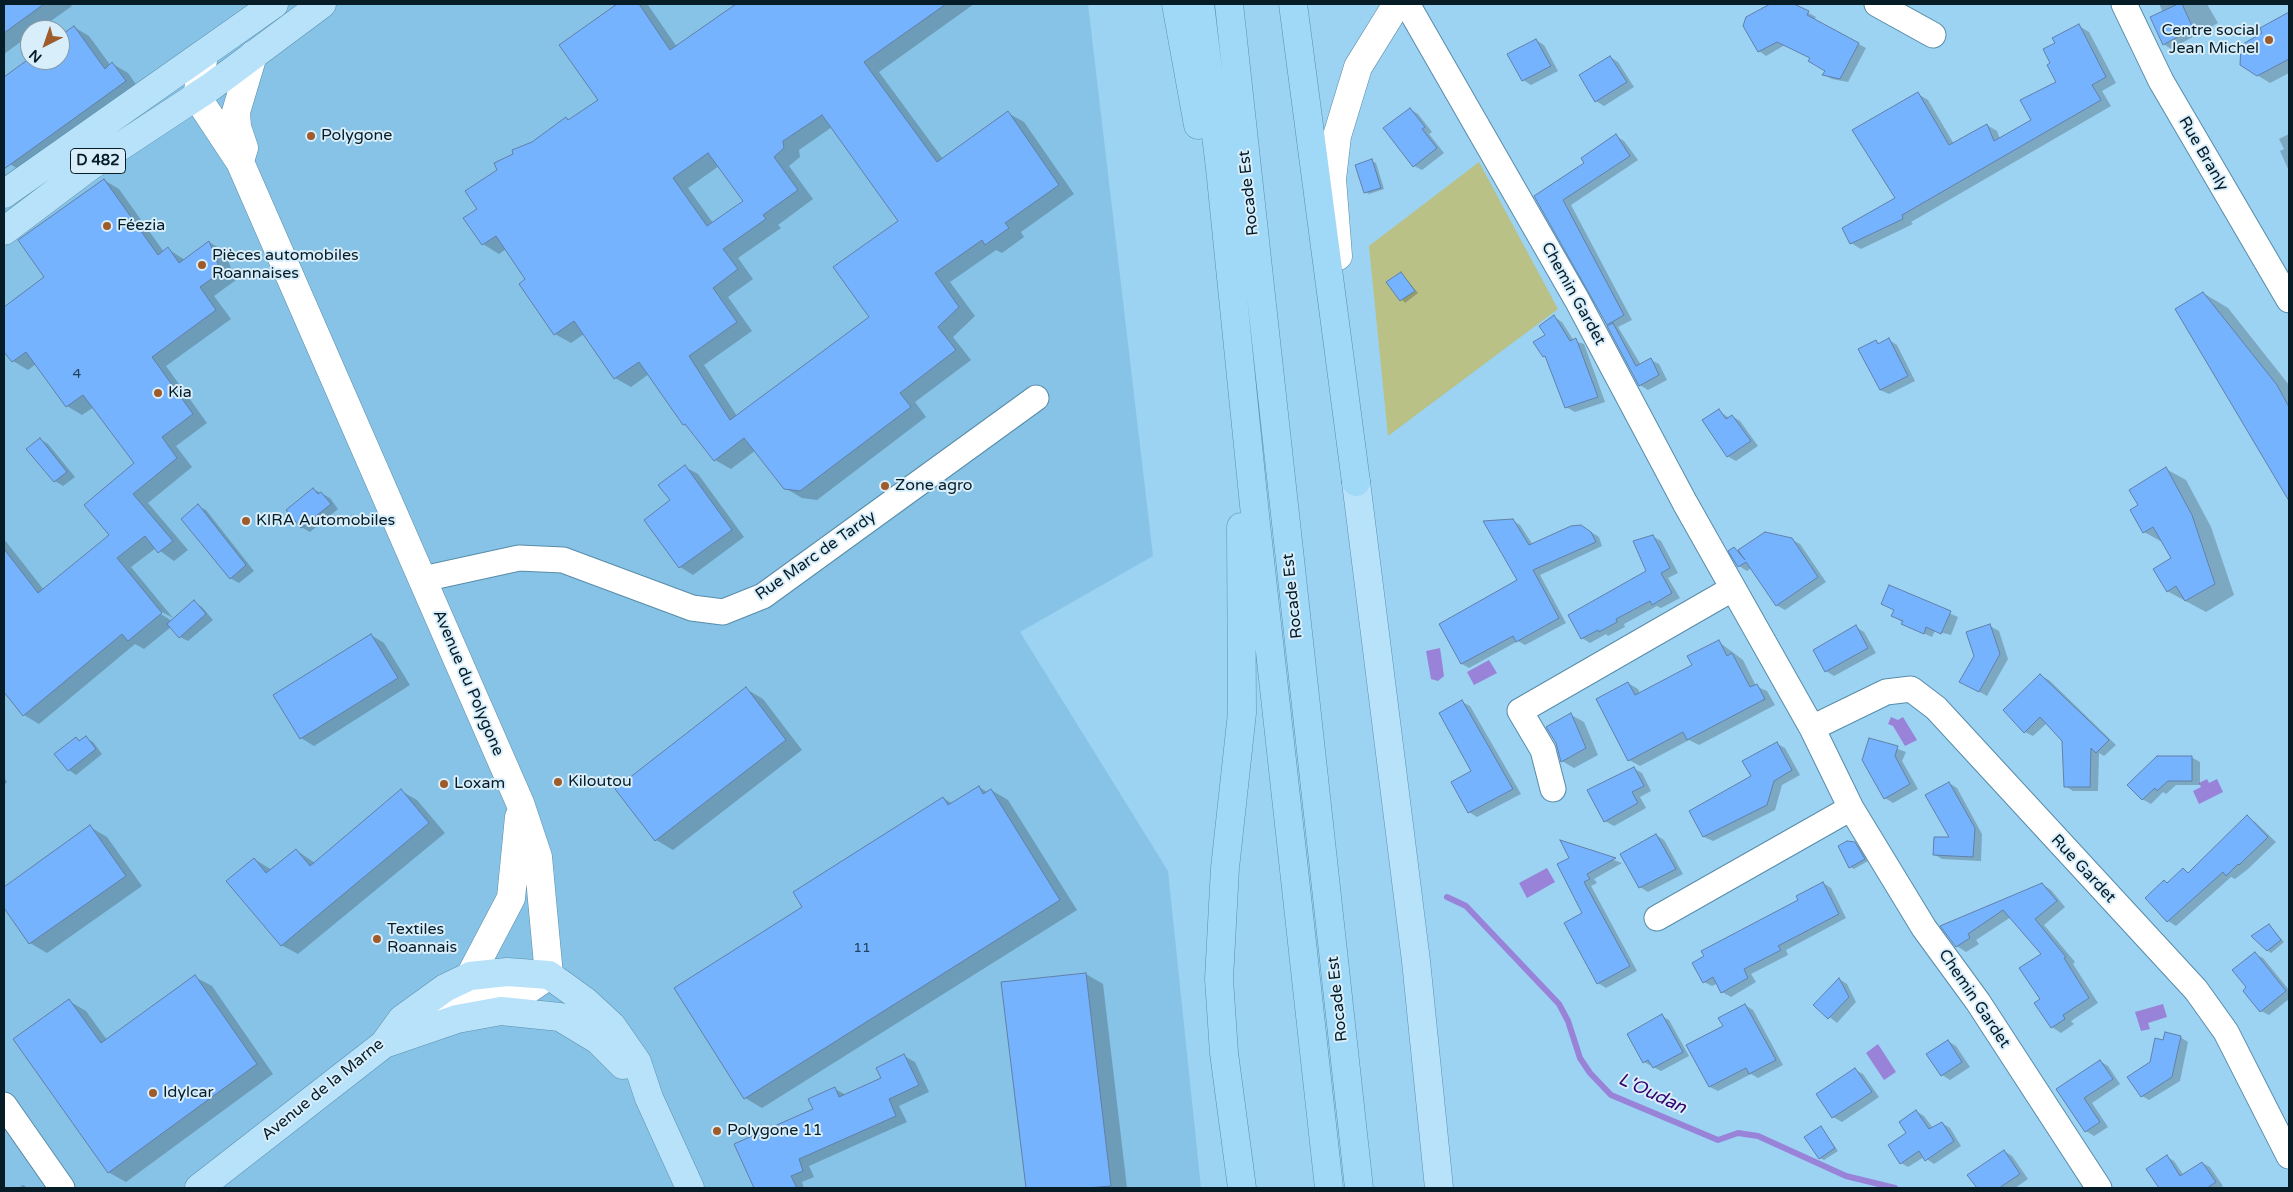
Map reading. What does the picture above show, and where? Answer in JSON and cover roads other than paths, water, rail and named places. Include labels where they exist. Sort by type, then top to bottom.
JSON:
[{"type":"highway","points":[[1176,4],[1200,141],[1220,168]]},
{"type":"highway","name":"Rocade Est","points":[[1200,4],[1220,168],[1248,442],[1248,516],[1253,598],[1329,1188]]},
{"type":"highway","name":"Rocade Est","points":[[1229,4],[1359,1188]]},
{"type":"highway","points":[[1293,4],[1356,482]]},
{"type":"highway","points":[[1242,1188],[1225,1063],[1219,979],[1225,868],[1253,598]]},
{"type":"main road","name":"D 482","points":[[4,194],[274,4]]},
{"type":"main road","name":"D 482","points":[[4,231],[90,167],[196,97],[322,4]]},
{"type":"main road","points":[[1356,482],[1401,834],[1439,1188]]},
{"type":"main road","name":"Avenue de la Marne","points":[[199,1188],[384,1044],[402,1019],[445,988],[470,976],[507,972],[549,975]]},
{"type":"main road","points":[[549,975],[585,1001],[612,1026],[637,1062],[649,1098],[690,1188]]},
{"type":"main road","points":[[384,1044],[457,1019],[501,1010],[560,1017],[598,1040],[622,1062],[649,1098]]},
{"type":"main road","points":[[1424,1039],[1449,1188]]},
{"type":"street","points":[[1356,482],[1332,179],[1337,136],[1358,67],[1397,4]]},
{"type":"street","name":"Chemin Gardet","points":[[1407,4],[1577,300],[1732,589],[1812,728],[1851,808],[1924,928],[1978,1002],[2099,1188]]},
{"type":"street","points":[[1878,4],[1933,35]]},
{"type":"street","name":"Rue Branly","points":[[2124,4],[2161,81],[2289,300]]},
{"type":"street","points":[[164,82],[182,86],[196,97],[204,54]]},
{"type":"street","name":"Avenue du Polygone","points":[[240,162],[244,148],[237,127],[236,112],[253,55]]},
{"type":"street","name":"Avenue du Polygone","points":[[196,97],[240,162],[520,803],[538,857],[549,975]]},
{"type":"street","name":"Rue Marc de Tardy","points":[[423,579],[519,558],[563,560],[692,608],[723,612],[763,596],[1036,398]]},
{"type":"street","points":[[1553,789],[1543,750],[1520,711],[1732,589]]},
{"type":"street","name":"Rue Gardet","points":[[1812,728],[1886,692],[1911,689],[1936,708],[2196,990],[2226,1032],[2289,1156]]},
{"type":"street","points":[[470,976],[511,898],[520,803]]},
{"type":"street","points":[[1657,918],[1851,808]]},
{"type":"street","points":[[384,1044],[455,1004],[523,993],[549,975]]},
{"type":"street","points":[[4,1105],[62,1188]]},
{"type":"waterway","name":"L'Oudan","points":[[1447,897],[1466,906],[1559,1004],[1568,1021],[1580,1058],[1590,1073],[1611,1095],[1718,1140],[1738,1133],[1758,1136],[1846,1176],[1895,1188]]},
{"type":"place","name":"Centre social Jean Michel","points":[[2269,40]]},
{"type":"place","name":"Polygone","points":[[311,136]]},
{"type":"place","name":"Féezia","points":[[107,226]]},
{"type":"place","name":"Pièces automobiles Roannaises","points":[[202,265]]},
{"type":"place","name":"Kia","points":[[158,393]]},
{"type":"place","name":"Zone agro","points":[[885,486]]},
{"type":"place","name":"KIRA Automobiles","points":[[246,521]]},
{"type":"place","name":"Kiloutou","points":[[558,782]]},
{"type":"place","name":"Loxam","points":[[444,784]]},
{"type":"place","name":"Textiles Roannais","points":[[377,939]]},
{"type":"place","name":"Idylcar","points":[[153,1093]]},
{"type":"place","name":"Polygone 11","points":[[717,1131]]}]
